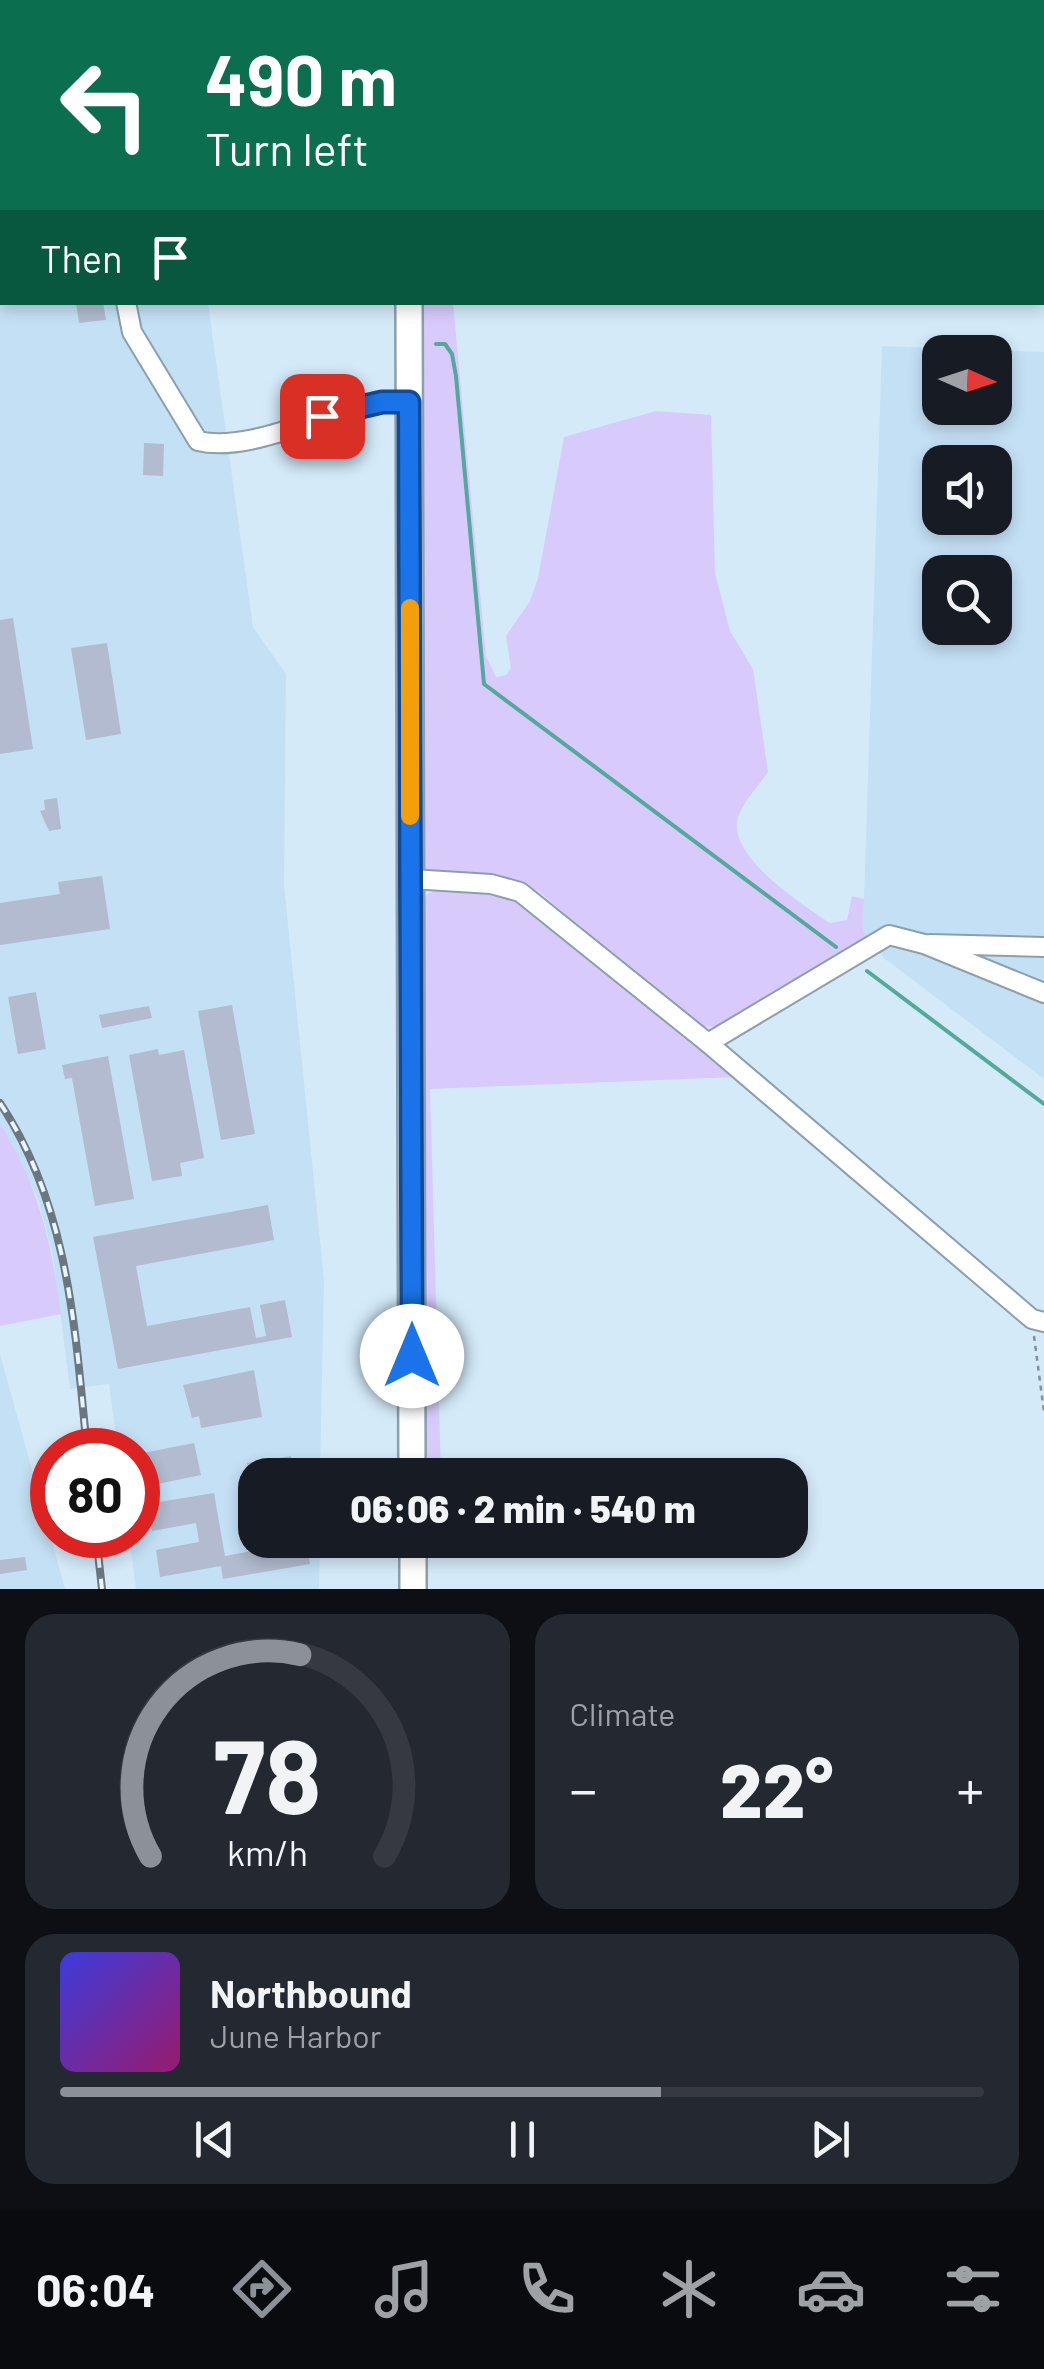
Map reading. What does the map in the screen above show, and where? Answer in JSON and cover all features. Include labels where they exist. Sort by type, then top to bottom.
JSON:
[{"type":"highway","points":[[409,305],[412,1458]]},
{"type":"highway","points":[[413,1558],[413,1589]]},
{"type":"street","points":[[127,305],[132,332],[198,442],[249,440],[354,408],[409,402]]},
{"type":"street","points":[[411,879],[491,884],[520,892],[708,1043],[1038,1321]]},
{"type":"street","points":[[708,1043],[889,935],[924,944],[1044,993]]},
{"type":"street","points":[[924,944],[1044,947]]},
{"type":"path","points":[[1038,1321],[1044,1412]]},
{"type":"shaded area","points":[[0,305],[208,305],[253,627],[286,674],[284,885],[324,1280],[320,1458],[238,1458],[238,1558],[320,1558],[319,1589],[136,1589],[132,1558],[160,1558],[160,1428],[115,1428],[109,1384],[70,1389],[53,1256],[38,1198],[0,1124]]},
{"type":"shaded area","points":[[419,305],[453,305],[486,656],[496,677],[506,675],[511,668],[506,636],[530,601],[538,578],[564,437],[656,411],[711,415],[715,573],[730,631],[753,669],[768,772],[740,811],[737,832],[769,878],[830,923],[847,920],[852,896],[864,899],[863,931],[870,939],[721,1027],[695,1026],[538,891],[492,877],[429,872],[424,867]]},
{"type":"shaded area","points":[[882,346],[922,347],[922,425],[1012,425],[1012,351],[1044,352],[1044,1079],[884,958],[863,931]]},
{"type":"shaded area","points":[[445,887],[521,899],[736,1077],[430,1089],[441,1458],[422,1458],[421,911],[427,894]]},
{"type":"shaded area","points":[[0,1124],[34,1192],[61,1314],[0,1326]]},
{"type":"shaded area","points":[[0,1354],[30,1462],[30,1558],[56,1558],[65,1589],[0,1589]]},
{"type":"building","points":[[76,305],[104,305],[106,320],[79,323]]},
{"type":"building","points":[[144,443],[164,444],[163,476],[143,475]]},
{"type":"building","points":[[13,618],[33,749],[0,754],[0,620]]},
{"type":"building","points":[[107,643],[121,734],[86,740],[71,648]]},
{"type":"building","points":[[57,798],[61,829],[49,831],[40,811],[45,810],[44,800]]},
{"type":"building","points":[[102,876],[110,929],[0,945],[0,903],[60,894],[58,882]]},
{"type":"building","points":[[36,992],[46,1049],[18,1054],[8,997]]},
{"type":"building","points":[[232,1005],[255,1134],[221,1140],[198,1011]]},
{"type":"building","points":[[149,1006],[152,1018],[102,1028],[99,1015]]},
{"type":"building","points":[[158,1049],[159,1055],[184,1050],[204,1158],[180,1163],[182,1176],[152,1181],[129,1055]]},
{"type":"building","points":[[108,1056],[134,1199],[95,1206],[72,1078],[65,1079],[62,1065]]},
{"type":"building","points":[[268,1205],[274,1240],[136,1266],[147,1326],[250,1307],[256,1338],[266,1336],[260,1305],[285,1300],[292,1337],[118,1369],[93,1237]]},
{"type":"building","points":[[254,1370],[262,1417],[201,1428],[199,1416],[192,1418],[183,1385]]},
{"type":"building","points":[[194,1443],[201,1475],[160,1483],[160,1450]]},
{"type":"building","points":[[214,1493],[225,1556],[309,1558],[310,1564],[223,1579],[221,1566],[160,1577],[160,1549],[199,1542],[196,1523],[160,1530],[160,1502]]},
{"type":"building","points":[[25,1557],[27,1570],[0,1574],[0,1560]]},
{"type":"waterway","points":[[436,344],[445,344],[452,354],[456,376],[484,684],[836,947]]},
{"type":"waterway","points":[[867,971],[1044,1104]]},
{"type":"railway","points":[[0,1103],[23,1143],[55,1227],[72,1314],[85,1428]]},
{"type":"railway","points":[[99,1558],[102,1589]]},
{"type":"slow traffic","points":[[410,608],[410,816]]},
{"type":"route","points":[[322,416],[382,402],[409,402],[412,1356]]}]
